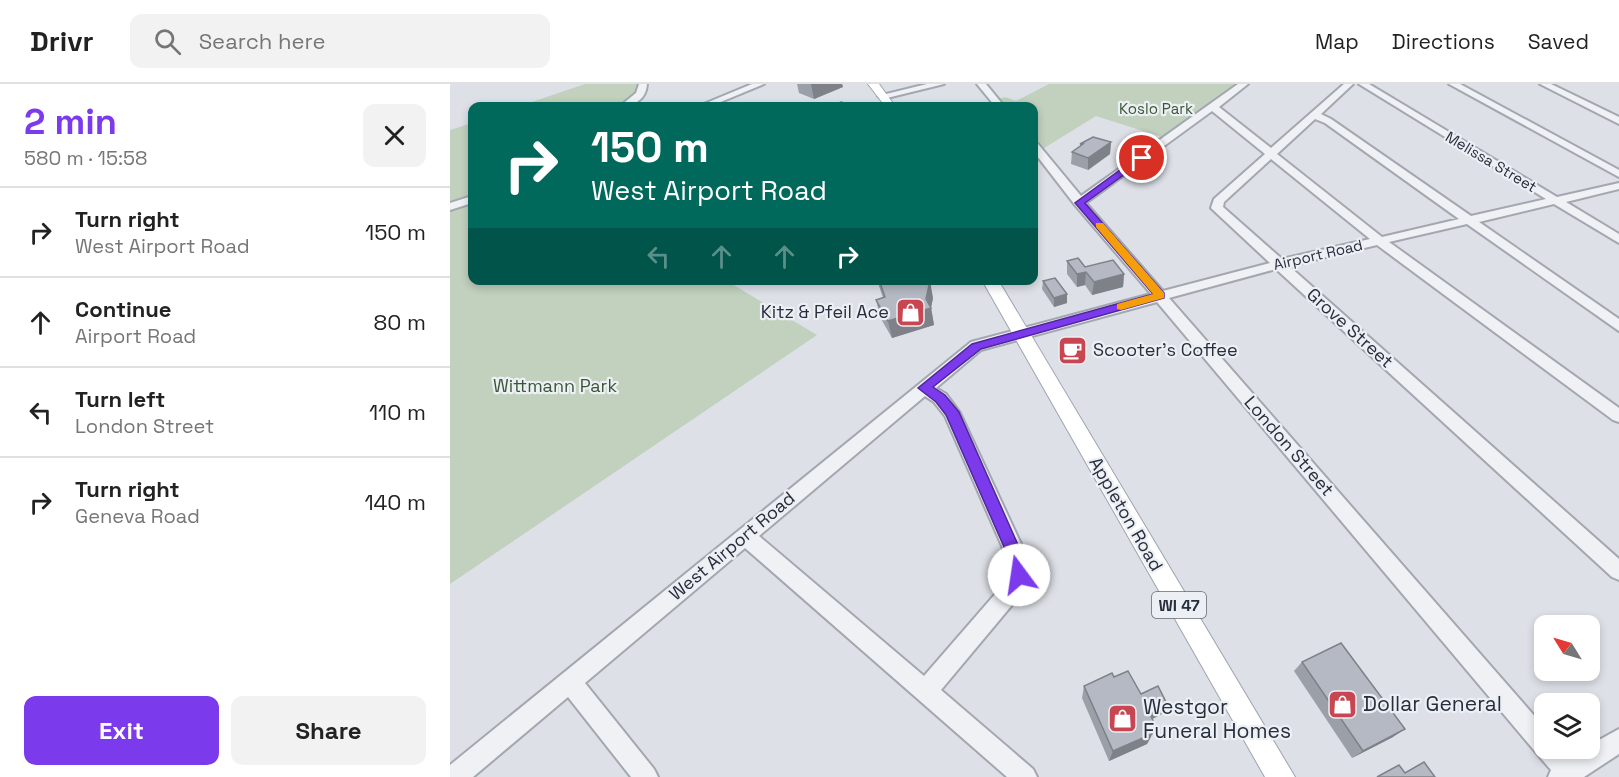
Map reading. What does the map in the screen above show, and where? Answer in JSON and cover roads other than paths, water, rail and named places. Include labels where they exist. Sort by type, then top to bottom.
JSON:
[{"type":"main road","name":"Appleton Road","points":[[993,285],[1281,777]]},
{"type":"street","points":[[630,102],[642,93],[643,84]]},
{"type":"street","points":[[714,102],[760,84]]},
{"type":"street","points":[[878,90],[915,84]]},
{"type":"street","points":[[878,90],[940,84]]},
{"type":"street","points":[[981,84],[997,102]]},
{"type":"street","points":[[1079,203],[1244,84]]},
{"type":"street","name":"Grove Street","points":[[1348,84],[1216,205],[1619,571]]},
{"type":"street","name":"Melissa Street","points":[[1363,84],[1619,240]]},
{"type":"street","points":[[1453,84],[1619,174]]},
{"type":"street","points":[[1544,84],[1619,121]]},
{"type":"street","points":[[1213,107],[1273,153],[1378,241],[1619,416]]},
{"type":"street","points":[[1314,115],[1328,121],[1619,326]]},
{"type":"street","name":"London Street","points":[[1038,151],[1079,203],[1534,733]]},
{"type":"street","name":"Airport Road","points":[[1020,334],[1279,264],[1619,186]]},
{"type":"street","points":[[450,207],[468,200]]},
{"type":"street","name":"West Airport Road","points":[[454,777],[976,346],[1020,334]]},
{"type":"street","points":[[924,388],[940,398],[952,412],[1016,556],[1019,575],[1010,592],[925,692]]},
{"type":"street","points":[[745,536],[1025,777]]},
{"type":"street","points":[[569,681],[646,777]]},
{"type":"street","points":[[1566,775],[1619,741]]},
{"type":"street","name":"London Street","points":[[1555,759],[1566,775]]},
{"type":"place","name":"Kitz & Pfeil Ace","points":[[910,312]]},
{"type":"place","name":"Scooter's Coffee","points":[[1072,350]]},
{"type":"place","name":"Dollar General","points":[[1342,704]]},
{"type":"place","name":"Westgor Funeral Homes","points":[[1122,719]]},
{"type":"park label","name":"Koslo Park","points":[[1156,109]]},
{"type":"park label","name":"Wittmann Park","points":[[555,386]]}]
